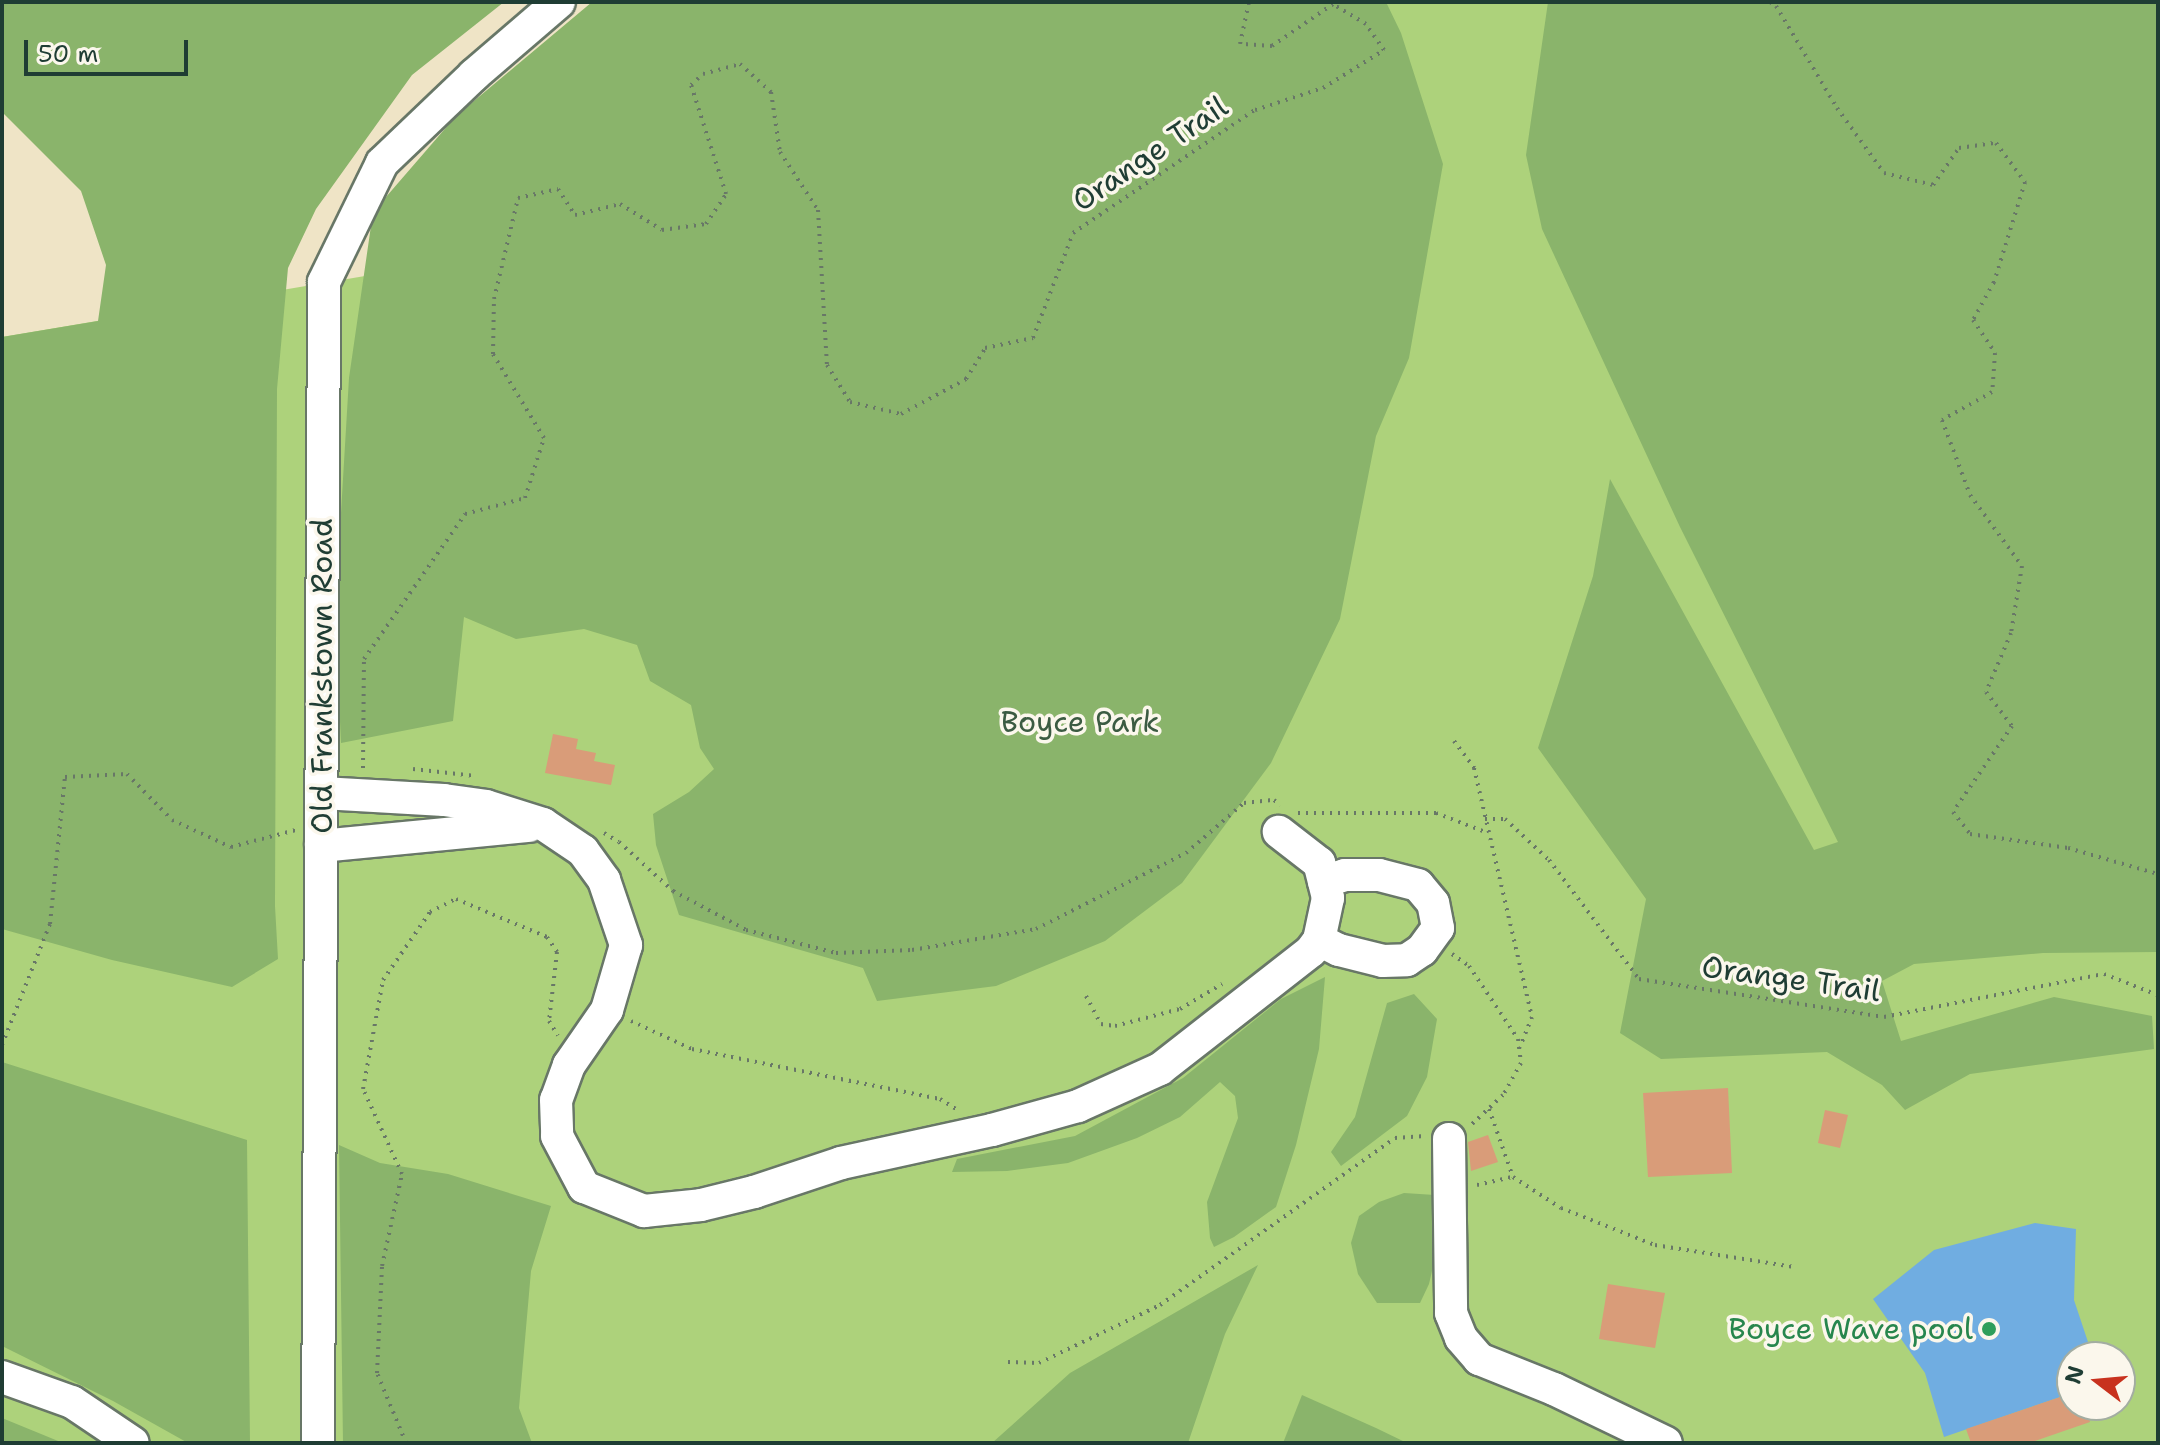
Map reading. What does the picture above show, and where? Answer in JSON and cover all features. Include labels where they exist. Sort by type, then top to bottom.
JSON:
[{"type":"street","name":"Old Frankstown Road","points":[[318,1443],[324,282],[382,163],[474,75],[559,2]]},
{"type":"street","points":[[321,821],[368,778],[486,806],[543,824],[583,851],[604,880],[626,945],[607,1010],[569,1065],[556,1100],[557,1136],[584,1187],[644,1211],[701,1205],[754,1192],[841,1163],[992,1130],[1078,1106],[1160,1069],[1311,951],[1319,940],[1328,898],[1319,863],[1284,817]]},
{"type":"street","points":[[321,821],[543,824]]},
{"type":"street","points":[[1319,940],[1339,950],[1383,961],[1407,960],[1422,950],[1438,928],[1433,903],[1418,885],[1379,875],[1345,875],[1324,882]]},
{"type":"street","points":[[1449,1139],[1451,1313],[1461,1338],[1479,1359],[1554,1389],[1666,1443]]},
{"type":"street","points":[[2,1377],[72,1402],[133,1443]]},
{"type":"path","name":"Orange Trail","points":[[368,778],[364,659],[465,514],[525,498],[544,438],[493,354],[494,299],[518,198],[558,189],[575,215],[620,204],[662,230],[706,224],[726,194],[691,85],[703,74],[740,64],[771,92],[780,152],[818,210],[827,365],[850,402],[901,414],[966,379],[985,348],[1033,338],[1073,233],[1255,110],[1323,88],[1384,50],[1366,24],[1333,4],[1272,46],[1240,44],[1249,2]]},
{"type":"path","points":[[1770,2],[1776,6],[1837,108],[1884,173],[1933,185],[1959,148],[1996,143],[2025,182],[1994,282],[1973,320],[1995,353],[1992,392],[1942,420],[1970,495],[2022,566],[2011,633],[1986,692],[2012,726],[1953,812],[1970,834],[2068,848],[2158,874]]},
{"type":"path","points":[[1454,741],[1474,768],[1532,1017],[1519,1049]]},
{"type":"path","points":[[322,760],[368,778]]},
{"type":"path","points":[[403,769],[456,772],[480,778]]},
{"type":"path","points":[[2,1045],[50,924],[65,777],[127,774],[172,820],[231,847],[321,821]]},
{"type":"path","points":[[592,827],[619,842],[673,891],[746,930],[836,953],[912,950],[1036,929],[1186,853],[1244,803],[1274,800],[1284,817],[1436,813],[1488,833]]},
{"type":"path","name":"Orange Trail","points":[[1485,819],[1505,819],[1549,860],[1639,979],[1884,1017],[2104,974],[2158,995]]},
{"type":"path","points":[[406,1443],[377,1373],[382,1266],[402,1174],[363,1089],[383,980],[430,912],[456,899],[547,937],[557,952],[549,1021],[555,1034],[578,1051]]},
{"type":"path","points":[[1008,1362],[1039,1363],[1160,1305],[1395,1138],[1449,1139],[1479,1121],[1503,1095],[1521,1063],[1518,1039],[1469,966],[1430,939]]},
{"type":"path","points":[[1086,996],[1101,1024],[1115,1026],[1180,1009],[1225,982],[1245,984],[1255,994]]},
{"type":"path","points":[[607,1010],[692,1049],[940,1099],[992,1130]]},
{"type":"path","points":[[1489,1109],[1513,1177],[1561,1208],[1655,1245],[1794,1267]]},
{"type":"path","points":[[1450,1192],[1513,1177]]},
{"type":"green space","points":[[2,2],[504,2],[412,75],[316,209],[288,268],[277,389],[275,906],[278,959],[232,987],[112,960],[2,929],[2,337],[98,321],[106,265],[81,191],[2,112]]},
{"type":"green space","points":[[592,2],[1386,2],[1401,33],[1443,164],[1409,358],[1376,436],[1340,619],[1271,763],[1182,883],[1105,941],[996,986],[877,1001],[863,968],[679,915],[656,845],[653,814],[689,792],[714,769],[700,748],[691,705],[650,681],[637,645],[584,629],[516,639],[464,617],[453,721],[341,743],[335,614],[349,378],[373,212],[456,116]]},
{"type":"green space","name":"Boyce Park","points":[[641,2],[2158,2],[2158,1443],[2,1443],[2,337],[365,276]]},
{"type":"green space","points":[[1548,2],[2158,2],[2158,952],[2043,953],[1914,964],[1882,981],[1901,1041],[2054,997],[2152,1016],[2154,1049],[1970,1074],[1905,1110],[1882,1085],[1827,1052],[1661,1059],[1620,1033],[1646,899],[1538,748],[1593,576],[1610,479],[1814,850],[1838,842],[1680,527],[1542,229],[1526,155]]},
{"type":"green space","points":[[1325,977],[1319,1049],[1296,1145],[1276,1207],[1234,1237],[1214,1247],[1210,1238],[1207,1202],[1238,1118],[1235,1096],[1220,1082],[1180,1117],[1137,1138],[1068,1163],[1007,1171],[952,1172],[957,1159],[1075,1136],[1183,1078],[1281,999]]},
{"type":"green space","points":[[1414,994],[1437,1019],[1427,1077],[1407,1116],[1341,1166],[1331,1152],[1355,1117],[1387,1003]]},
{"type":"green space","points":[[2,1062],[247,1140],[250,1443],[188,1443],[113,1401],[2,1346]]},
{"type":"green space","points":[[339,1145],[380,1163],[448,1174],[551,1206],[531,1271],[519,1408],[532,1443],[343,1443]]},
{"type":"green space","points":[[1404,1193],[1435,1195],[1440,1236],[1429,1284],[1420,1303],[1377,1303],[1358,1274],[1351,1243],[1359,1216],[1379,1202]]},
{"type":"green space","points":[[1258,1265],[1225,1334],[1188,1443],[992,1443],[1070,1373]]},
{"type":"green space","points":[[1302,1395],[1376,1428],[1407,1443],[1283,1443]]},
{"type":"green space","points":[[2,1418],[63,1443],[2,1443]]},
{"type":"water","name":"Boyce Wave pool","points":[[2035,1223],[2076,1229],[2074,1300],[2088,1341],[2056,1341],[2056,1398],[1944,1437],[1925,1373],[1873,1299],[1934,1250]]},
{"type":"building","points":[[553,734],[578,739],[576,749],[596,753],[594,761],[615,765],[611,785],[545,773]]},
{"type":"building","points":[[1728,1088],[1732,1173],[1648,1177],[1643,1093]]},
{"type":"building","points":[[1825,1110],[1848,1115],[1840,1148],[1818,1143]]},
{"type":"building","points":[[1488,1135],[1498,1162],[1471,1171],[1468,1142]]},
{"type":"building","points":[[1608,1284],[1665,1293],[1655,1348],[1599,1339]]},
{"type":"building","points":[[2056,1398],[2056,1421],[2090,1422],[2029,1443],[1971,1443],[1966,1429]]},
{"type":"place","name":"Boyce Wave pool","points":[[1989,1329]]}]
